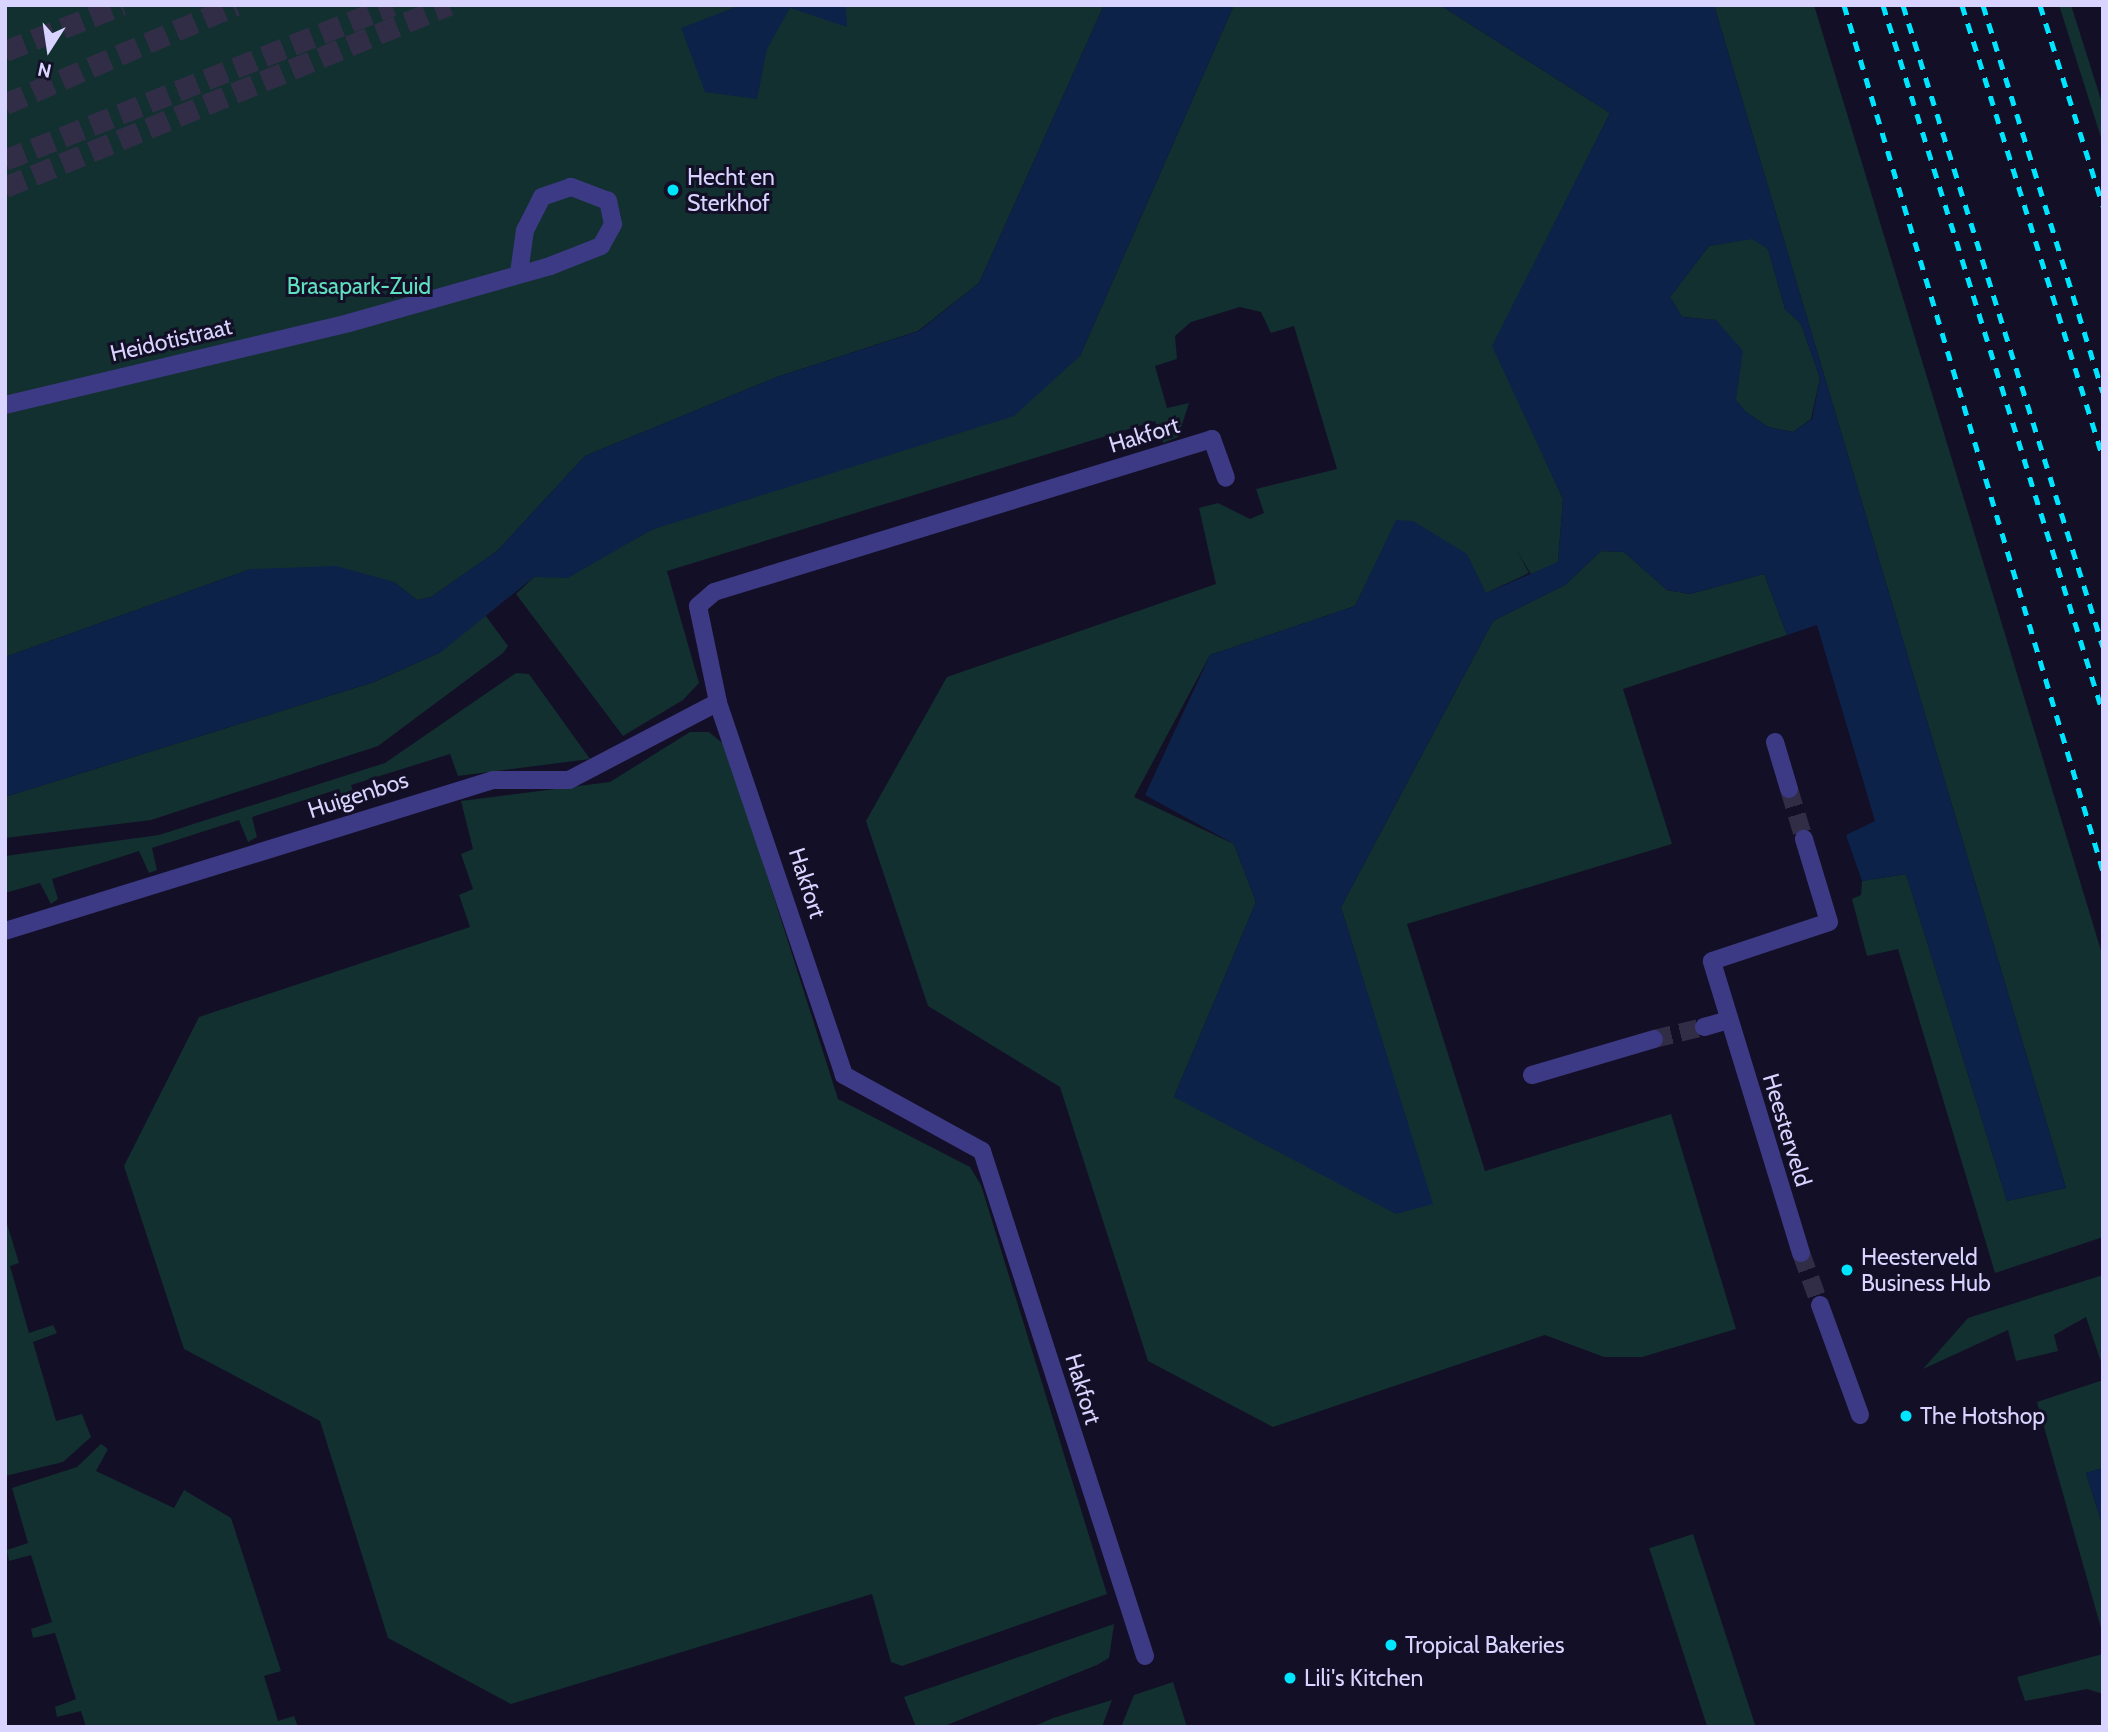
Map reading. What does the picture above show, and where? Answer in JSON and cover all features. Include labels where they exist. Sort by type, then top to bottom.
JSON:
[{"type":"street","points":[[571,187],[608,201],[613,224],[601,246],[519,272],[525,230],[542,197],[571,187]]},
{"type":"street","name":"Heidotistraat","points":[[5,405],[349,323],[519,272]]},
{"type":"street","name":"Hakfort","points":[[1145,1656],[982,1151],[844,1075],[718,702],[698,606],[714,592],[1212,439],[1226,478]]},
{"type":"street","name":"Huigenbos","points":[[5,931],[493,779],[569,780],[718,702]]},
{"type":"street","points":[[1775,742],[1789,789]]},
{"type":"street","name":"Heesterveld","points":[[1801,1253],[1712,961],[1829,922],[1804,839]]},
{"type":"street","points":[[1704,1027],[1729,1020]]},
{"type":"street","points":[[1532,1074],[1654,1039]]},
{"type":"street","points":[[1820,1305],[1860,1416]]},
{"type":"green space","name":"Brasapark-Zuid","points":[[5,5],[1104,5],[979,283],[918,331],[777,377],[585,456],[497,551],[431,597],[417,600],[394,582],[251,569],[5,657]]},
{"type":"green space","points":[[1234,5],[1440,5],[1610,113],[1493,346],[1563,499],[1558,562],[1532,576],[1516,549],[1529,573],[1486,593],[1397,520],[1355,606],[1210,655],[1134,797],[1234,844],[1256,902],[1174,1097],[1432,1204],[1341,907],[1493,621],[1565,585],[1601,551],[1624,552],[1667,590],[1690,594],[1764,574],[1787,635],[1623,689],[1672,844],[1407,924],[1485,1171],[1671,1114],[1736,1329],[1642,1357],[1604,1357],[1545,1335],[1273,1427],[1148,1361],[1060,1087],[928,1006],[866,821],[947,677],[1216,584],[1199,508],[1218,503],[1250,519],[1264,513],[1256,489],[1337,469],[1294,326],[1271,333],[1261,312],[1240,307],[1191,322],[1175,336],[1177,359],[1155,366],[1167,408],[1189,403],[1178,437],[1163,443],[1155,421],[667,571],[699,683],[683,700],[623,736],[516,594],[534,577],[568,577],[651,530],[1080,356]]},
{"type":"green space","points":[[1714,5],[1814,5],[2103,957],[2103,1237],[1995,1273],[1898,949],[1867,956],[1852,899],[1861,895],[1862,881],[1906,874],[2007,1201],[2066,1188]]},
{"type":"green space","points":[[2059,5],[2071,5],[2103,106],[2103,144]]},
{"type":"green space","points":[[1752,238],[1768,249],[1785,309],[1801,324],[1820,378],[1811,419],[1793,432],[1768,427],[1746,412],[1736,401],[1735,369],[1716,320],[1682,317],[1670,297],[1709,246]]},
{"type":"green space","points":[[483,612],[508,646],[503,653],[378,746],[151,820],[5,838],[5,797],[374,682],[441,652]]},
{"type":"green space","points":[[516,673],[529,674],[590,759],[458,776],[450,754],[351,785],[357,806],[348,811],[339,789],[252,817],[257,837],[248,842],[239,820],[152,848],[157,870],[149,873],[139,851],[52,879],[58,899],[51,904],[40,883],[5,893],[5,856],[159,835],[385,763]]},
{"type":"green space","points":[[690,732],[709,732],[726,746],[838,1099],[970,1167],[981,1185],[1107,1594],[902,1666],[891,1662],[872,1594],[511,1704],[388,1638],[320,1421],[184,1349],[124,1166],[199,1017],[470,927],[459,895],[473,889],[461,854],[473,849],[461,801],[610,782]]},
{"type":"green space","points":[[5,1217],[19,1263],[10,1266],[29,1333],[53,1325],[57,1333],[33,1342],[56,1421],[82,1414],[91,1437],[63,1462],[5,1476]]},
{"type":"green space","points":[[2103,1275],[2103,1368],[2086,1317],[2054,1335],[2058,1351],[2016,1361],[2008,1330],[1923,1369],[1968,1318]]},
{"type":"green space","points":[[2103,1380],[2103,1468],[2086,1473],[2103,1527],[2103,1635],[2037,1402]]},
{"type":"green space","points":[[101,1444],[108,1449],[96,1471],[174,1508],[184,1490],[231,1518],[281,1671],[264,1676],[278,1721],[294,1716],[298,1727],[86,1727],[81,1711],[57,1717],[55,1707],[76,1699],[55,1633],[33,1638],[31,1629],[52,1622],[31,1555],[9,1561],[7,1550],[28,1543],[12,1488],[77,1467]]},
{"type":"green space","points":[[1693,1534],[1756,1727],[1707,1727],[1649,1548]]},
{"type":"green space","points":[[1114,1624],[1109,1658],[1097,1665],[942,1727],[916,1727],[904,1697]]},
{"type":"green space","points":[[2103,1654],[2103,1694],[2087,1689],[2025,1701],[2017,1677]]},
{"type":"green space","points":[[1173,1682],[1187,1727],[1121,1727],[1134,1695]]},
{"type":"green space","points":[[1112,1700],[1102,1727],[1032,1727],[1053,1718]]},
{"type":"water","points":[[741,5],[846,5],[847,27],[790,8],[767,49],[757,99],[705,92],[681,28]]},
{"type":"water","points":[[1104,5],[1234,5],[1080,356],[1014,416],[651,530],[568,578],[534,577],[441,652],[374,682],[5,797],[5,657],[251,569],[336,566],[394,582],[417,600],[431,597],[497,551],[585,456],[777,377],[919,331],[979,283]]},
{"type":"water","points":[[1440,5],[1714,5],[2066,1188],[2007,1201],[1906,874],[1862,881],[1846,835],[1875,821],[1817,625],[1787,635],[1764,574],[1690,594],[1667,590],[1624,552],[1601,551],[1565,585],[1493,621],[1341,907],[1433,1204],[1396,1214],[1174,1097],[1256,902],[1234,844],[1145,795],[1210,655],[1355,606],[1396,520],[1413,521],[1467,554],[1486,593],[1558,562],[1563,499],[1492,346],[1610,113]],"holes":[[[1752,239],[1768,249],[1785,309],[1801,324],[1820,378],[1812,419],[1793,432],[1768,427],[1746,412],[1736,400],[1743,351],[1716,320],[1682,317],[1670,297],[1709,246]]]},
{"type":"water","points":[[2103,1468],[2103,1527],[2086,1473]]},
{"type":"tunnel","points":[[5,51],[122,5]]},
{"type":"tunnel","points":[[5,104],[236,5]]},
{"type":"tunnel","points":[[5,160],[392,5]]},
{"type":"tunnel","points":[[5,187],[449,5]]},
{"type":"tunnel","points":[[1789,789],[1804,839]]},
{"type":"tunnel","points":[[1654,1039],[1704,1027]]},
{"type":"tunnel","points":[[1801,1253],[1820,1305]]},
{"type":"railway","points":[[1844,5],[2103,871]]},
{"type":"railway","points":[[1883,5],[2103,713]]},
{"type":"railway","points":[[1903,5],[2103,647]]},
{"type":"railway","points":[[1962,5],[2103,458]]},
{"type":"railway","points":[[1983,5],[2103,392]]},
{"type":"railway","points":[[2040,5],[2103,206]]},
{"type":"place","name":"Hecht en Sterkhof","points":[[673,190]]},
{"type":"place","name":"Heesterveld Business Hub","points":[[1847,1270]]},
{"type":"place","name":"The Hotshop","points":[[1906,1416]]},
{"type":"place","name":"Tropical Bakeries","points":[[1391,1645]]},
{"type":"place","name":"Lili's Kitchen","points":[[1290,1678]]}]
